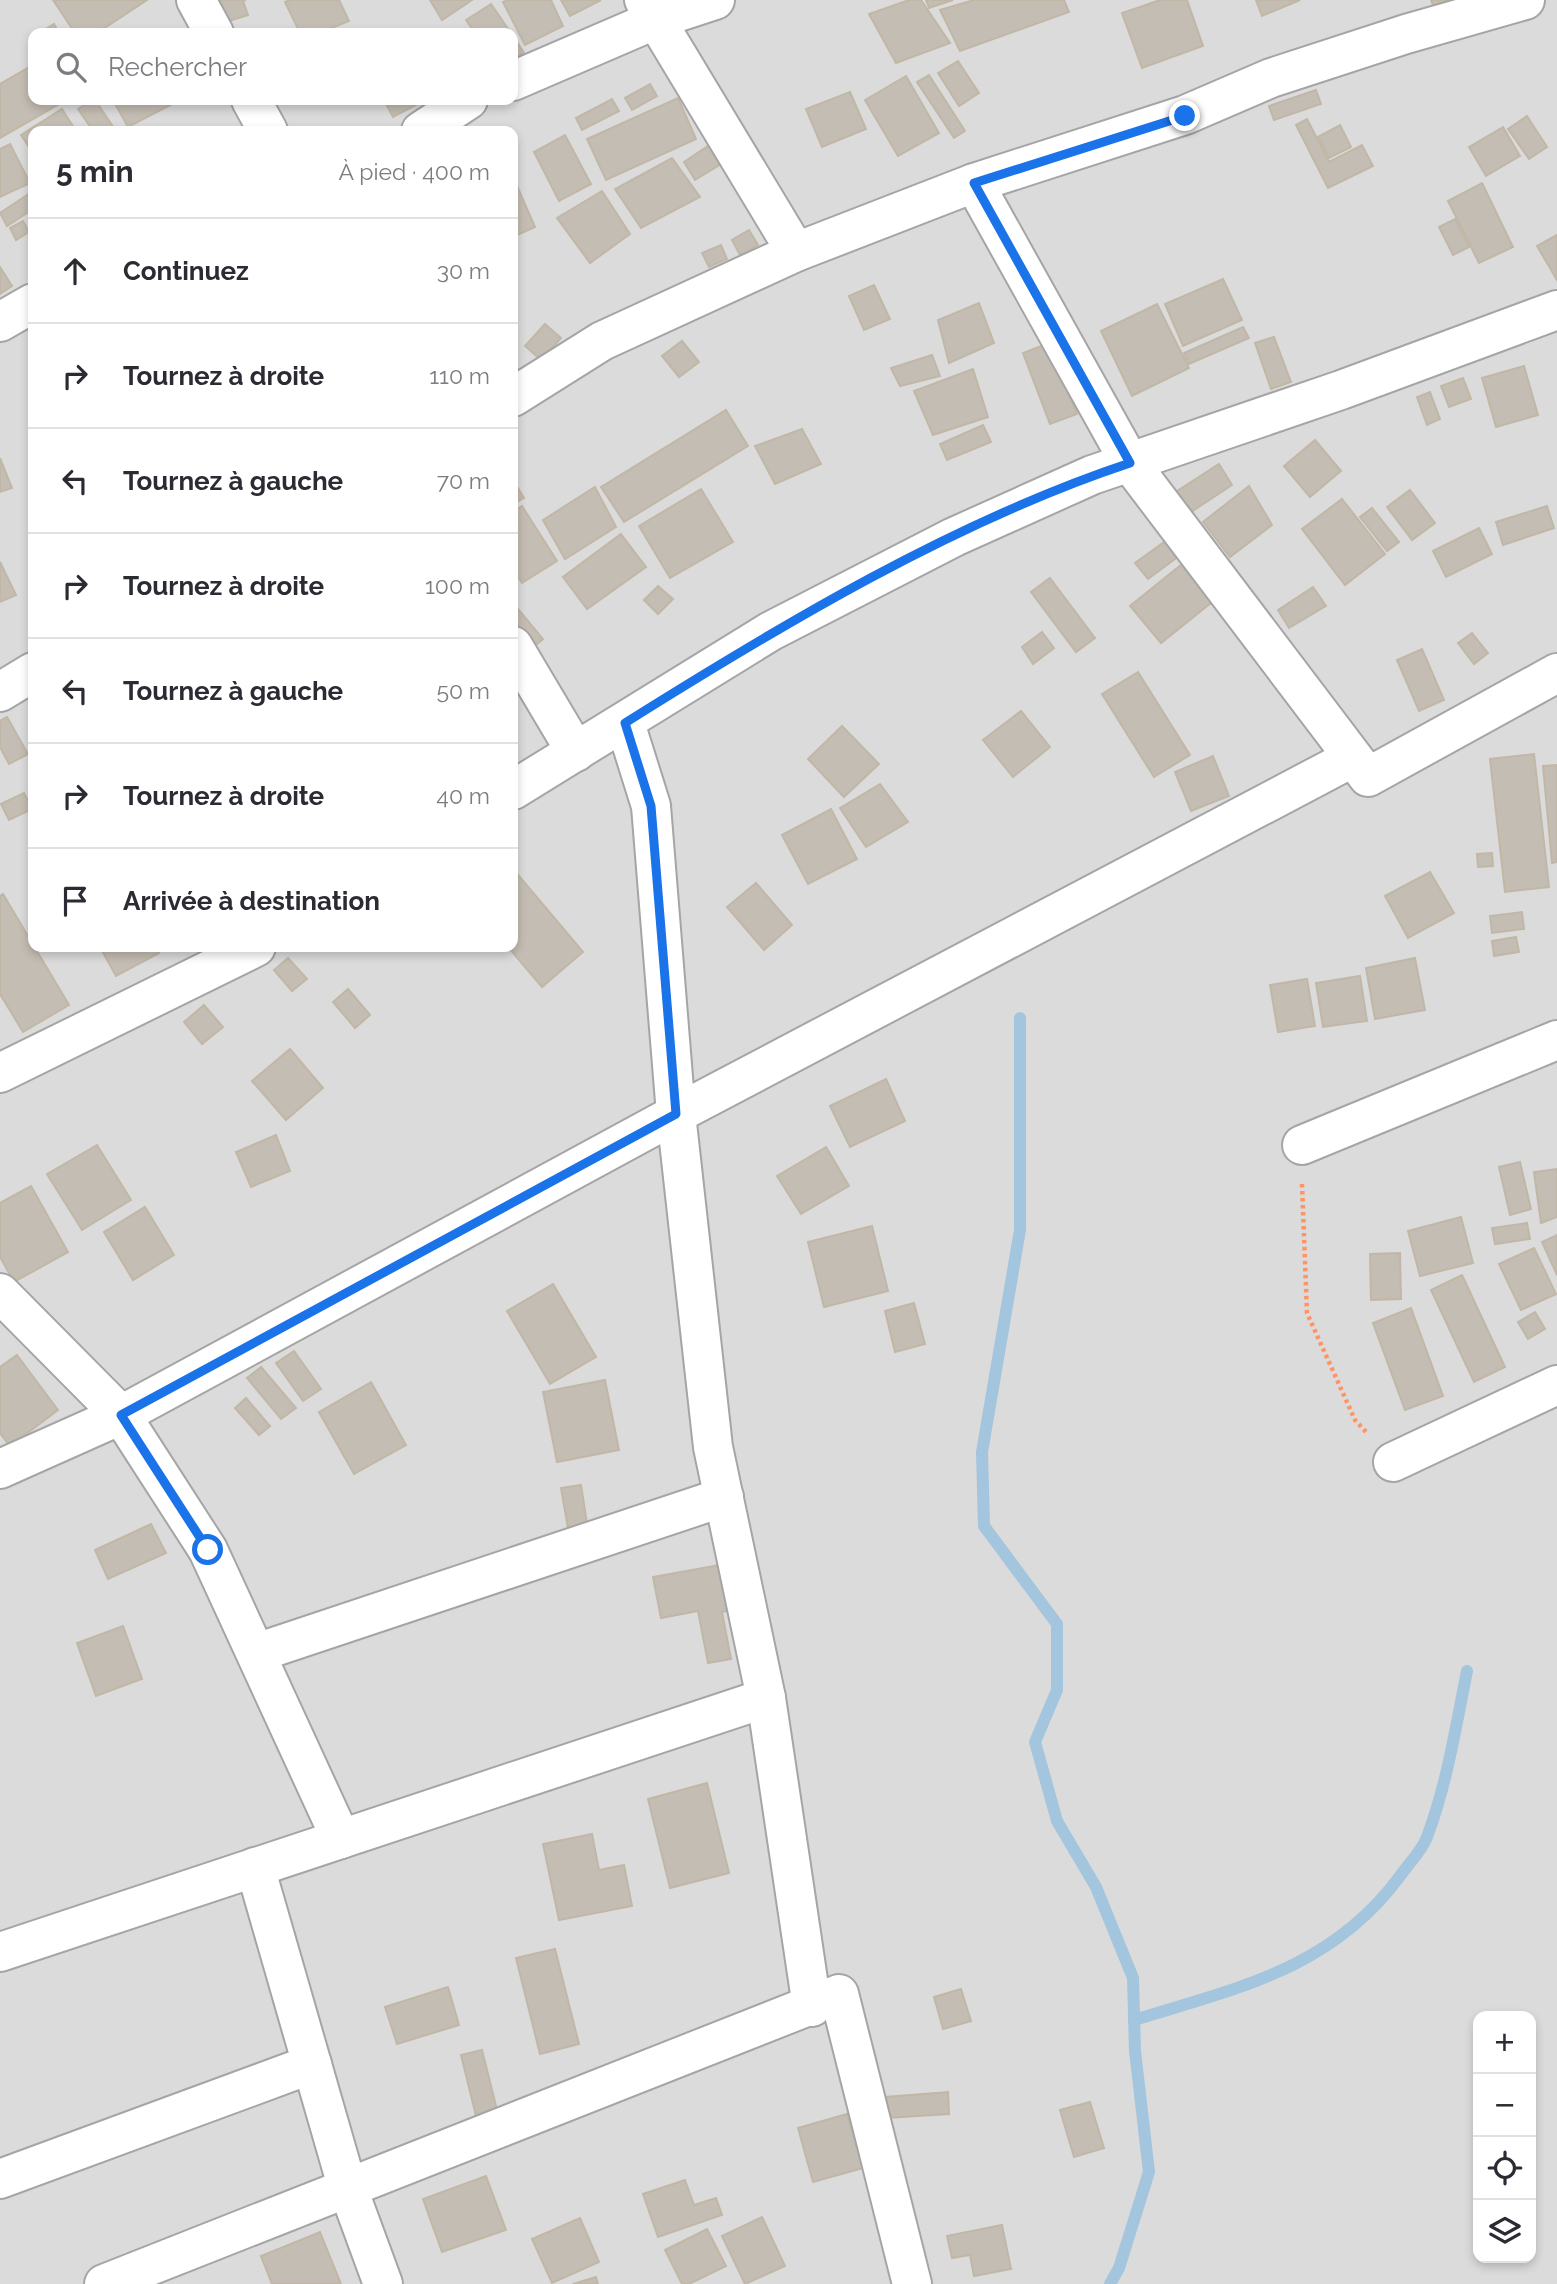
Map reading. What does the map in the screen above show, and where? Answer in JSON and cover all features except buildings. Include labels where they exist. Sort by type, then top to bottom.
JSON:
[{"type":"street","points":[[196,0],[211,28]]},
{"type":"street","points":[[518,77],[650,9],[715,0]]},
{"type":"street","points":[[518,394],[602,341],[796,252],[974,183],[1185,116],[1270,78],[1476,8],[1525,0]]},
{"type":"street","points":[[650,9],[796,252]]},
{"type":"street","points":[[254,105],[265,126]]},
{"type":"street","points":[[429,126],[460,105]]},
{"type":"street","points":[[974,183],[1130,463],[1367,777],[1557,674]]},
{"type":"street","points":[[0,322],[28,306]]},
{"type":"street","points":[[518,787],[796,618],[954,537],[1092,475],[1341,390],[1557,310]]},
{"type":"street","points":[[518,654],[576,752]]},
{"type":"street","points":[[0,692],[28,675]]},
{"type":"street","points":[[625,723],[651,806],[676,1114],[713,1447],[766,1698],[811,2007]]},
{"type":"street","points":[[0,1469],[121,1415],[676,1114],[1352,758]]},
{"type":"street","points":[[0,1073],[246,952]]},
{"type":"street","points":[[1302,1145],[1557,1040]]},
{"type":"street","points":[[0,1293],[121,1415],[208,1550],[341,1839]]},
{"type":"street","points":[[1393,1462],[1557,1385]]},
{"type":"street","points":[[256,1653],[724,1497]]},
{"type":"street","points":[[0,1952],[766,1698]]},
{"type":"street","points":[[255,1867],[347,2186],[383,2284]]},
{"type":"street","points":[[104,2284],[839,1994],[912,2284]]},
{"type":"street","points":[[0,2179],[312,2064]]},
{"type":"path","points":[[1302,1145],[1307,1313],[1355,1420],[1393,1462]]},
{"type":"shaded area","points":[[0,0],[1557,0],[1557,2284],[0,2284]]},
{"type":"waterway","points":[[1020,1018],[1020,1230],[982,1452],[984,1526],[1057,1624],[1057,1690],[1035,1742],[1057,1821],[1096,1887],[1133,1978],[1135,2051],[1149,2172],[1119,2268],[1110,2284]]},
{"type":"waterway","points":[[1134,2020],[1245,1985],[1280,1971],[1313,1954],[1344,1933],[1373,1908],[1415,1857],[1427,1837],[1446,1776],[1467,1671]]},
{"type":"route","points":[[208,1550],[121,1415],[676,1114],[651,806],[625,723],[771,631],[954,537],[1092,475],[1130,463],[974,183],[1185,116]]}]
